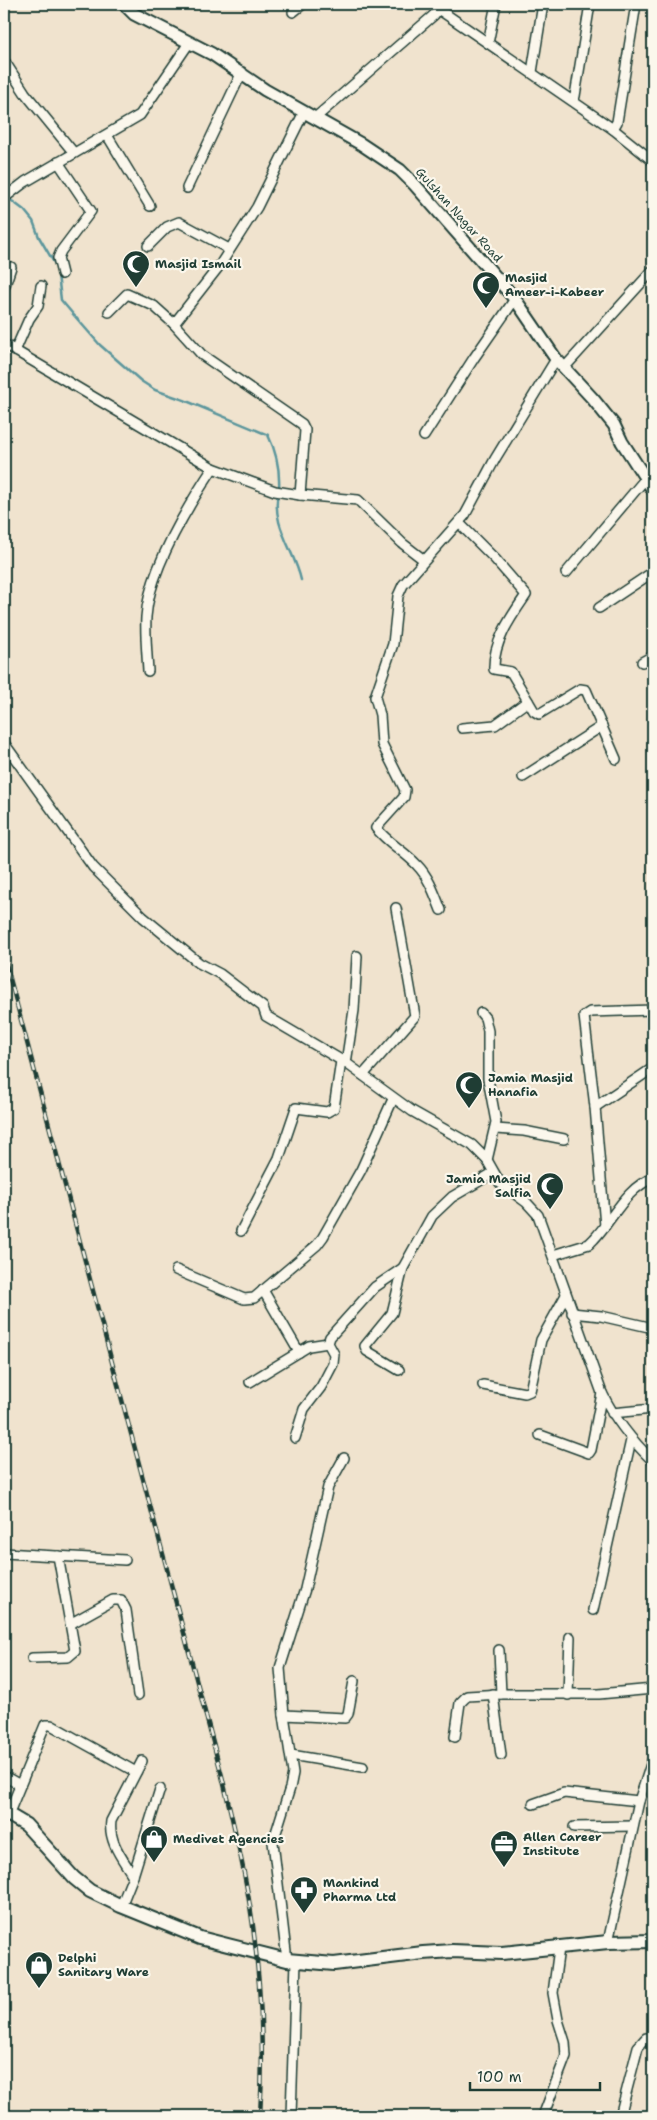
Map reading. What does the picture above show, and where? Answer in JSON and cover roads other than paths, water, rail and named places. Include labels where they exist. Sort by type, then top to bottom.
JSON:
[{"type":"main road","points":[[6,1813],[26,1825],[79,1882],[90,1891],[121,1906],[200,1938],[292,1960],[334,1964],[423,1953],[452,1951],[502,1953],[608,1942],[653,1940]]},
{"type":"street","name":"Gulshan Nagar Road","points":[[124,4],[134,14],[242,72],[265,90],[361,144],[400,170],[515,299],[556,359],[614,425],[622,442],[653,490]]},
{"type":"street","points":[[294,12],[303,4]]},
{"type":"street","points":[[488,43],[496,4]]},
{"type":"street","points":[[532,72],[543,4]]},
{"type":"street","points":[[572,100],[575,96],[590,4]]},
{"type":"street","points":[[613,129],[617,122],[636,4]]},
{"type":"street","points":[[315,118],[441,7],[488,43],[613,129],[653,161]]},
{"type":"street","points":[[5,194],[140,115],[189,43]]},
{"type":"street","points":[[5,62],[25,93],[74,153]]},
{"type":"street","points":[[187,188],[242,72]]},
{"type":"street","points":[[174,324],[220,265],[257,207],[304,112]]},
{"type":"street","points":[[107,135],[150,206]]},
{"type":"street","points":[[58,162],[91,211],[61,250],[58,258],[62,274]]},
{"type":"street","points":[[148,246],[167,227],[179,222],[229,249]]},
{"type":"street","points":[[4,288],[12,267]]},
{"type":"street","points":[[565,367],[653,270]]},
{"type":"street","points":[[15,351],[29,319],[38,306],[41,286]]},
{"type":"street","points":[[109,312],[127,294],[154,306],[174,324],[202,355],[302,424],[305,430],[300,495]]},
{"type":"street","points":[[424,436],[474,358],[515,299]]},
{"type":"street","points":[[4,344],[213,468],[275,490],[300,495],[358,500],[402,543],[424,560]]},
{"type":"street","points":[[441,910],[432,888],[418,865],[382,836],[376,828],[404,797],[405,790],[382,744],[380,715],[375,697],[393,644],[398,596],[403,584],[459,523],[556,359]]},
{"type":"street","points":[[148,671],[146,616],[155,579],[191,501],[213,468]]},
{"type":"street","points":[[566,573],[646,478]]},
{"type":"street","points":[[459,523],[495,559],[526,595],[505,627],[494,660],[494,669],[511,672],[534,712],[539,714],[584,689],[588,692],[616,758]]},
{"type":"street","points":[[598,608],[653,572]]},
{"type":"street","points":[[642,662],[653,656]]},
{"type":"street","points":[[462,728],[495,725],[528,701]]},
{"type":"street","points":[[523,777],[602,726]]},
{"type":"street","points":[[4,743],[93,867],[144,917],[199,963],[220,974],[257,1001],[263,1007],[266,1016],[344,1062],[422,1118],[465,1140],[479,1150],[487,1160],[493,1173],[505,1187],[536,1211],[602,1393],[612,1413],[631,1440],[653,1462]]},
{"type":"street","points":[[363,1075],[415,1016],[396,908]]},
{"type":"street","points":[[241,1230],[279,1158],[296,1108],[327,1112],[334,1108],[354,1010],[357,956]]},
{"type":"street","points":[[605,1226],[595,1107],[584,1016],[590,1012],[653,1010]]},
{"type":"street","points":[[481,1013],[485,1018],[488,1030],[488,1079],[496,1116],[496,1129],[487,1160]]},
{"type":"street","points":[[595,1107],[653,1068]]},
{"type":"street","points":[[176,1270],[244,1299],[251,1300],[317,1245],[361,1170],[393,1099]]},
{"type":"street","points":[[496,1129],[524,1130],[564,1139]]},
{"type":"street","points":[[399,1370],[365,1348],[367,1343],[392,1313],[403,1268],[432,1216],[452,1197],[493,1173]]},
{"type":"street","points":[[553,1255],[589,1244],[631,1192],[645,1181],[653,1178]]},
{"type":"street","points":[[295,1438],[304,1409],[321,1386],[333,1364],[334,1354],[328,1343],[330,1337],[376,1287],[403,1268]]},
{"type":"street","points":[[263,1290],[299,1352]]},
{"type":"street","points":[[483,1385],[525,1393],[530,1391],[541,1340],[566,1295]]},
{"type":"street","points":[[572,1314],[601,1316],[653,1328]]},
{"type":"street","points":[[250,1382],[312,1345],[328,1343]]},
{"type":"street","points":[[540,1435],[589,1453],[602,1393]]},
{"type":"street","points":[[612,1413],[653,1408]]},
{"type":"street","points":[[593,1610],[631,1440]]},
{"type":"street","points":[[292,2116],[292,1960],[273,1842],[293,1773],[284,1715],[280,1668],[305,1589],[328,1487],[344,1458]]},
{"type":"street","points":[[4,1553],[125,1560]]},
{"type":"street","points":[[32,1658],[72,1656],[75,1651],[58,1556]]},
{"type":"street","points":[[70,1624],[113,1600],[121,1600],[126,1610],[138,1695]]},
{"type":"street","points":[[568,1695],[570,1637]]},
{"type":"street","points":[[499,1650],[497,1694],[501,1755]]},
{"type":"street","points":[[284,1715],[344,1718],[348,1714],[354,1680]]},
{"type":"street","points":[[455,1737],[461,1699],[467,1696],[497,1694],[599,1694],[653,1689]]},
{"type":"street","points":[[6,1813],[45,1724],[51,1725],[136,1772]]},
{"type":"street","points":[[291,1755],[363,1767]]},
{"type":"street","points":[[608,1942],[639,1801],[650,1780],[653,1758]]},
{"type":"street","points":[[133,1876],[114,1845],[110,1828],[111,1821],[142,1760]]},
{"type":"street","points":[[4,1776],[20,1784]]},
{"type":"street","points":[[121,1906],[133,1876],[160,1789]]},
{"type":"street","points":[[533,1804],[564,1793],[639,1801]]},
{"type":"street","points":[[574,1827],[633,1826]]},
{"type":"street","points":[[543,2116],[566,2056],[565,2042],[558,2020],[553,1993],[559,1948]]},
{"type":"street","points":[[620,2116],[638,2046],[646,2038],[653,2038]]},
{"type":"waterway","points":[[8,198],[24,210],[33,221],[39,237],[56,266]]},
{"type":"waterway","points":[[58,274],[61,300],[100,345],[141,381],[155,390],[268,435],[277,461],[279,489]]},
{"type":"waterway","points":[[278,494],[278,516],[301,580]]},
{"type":"railway","points":[[4,956],[222,1776],[239,1851],[253,1926],[258,1973],[262,2045],[260,2116]]},
{"type":"place","name":"Masjid Ismail","points":[[136,288]]},
{"type":"place","name":"Masjid Ameer-i-Kabeer","points":[[486,309]]},
{"type":"place","name":"Jamia Masjid Hanafia","points":[[469,1109]]},
{"type":"place","name":"Jamia Masjid Salfia","points":[[550,1210]]},
{"type":"place","name":"Medivet Agencies","points":[[154,1863]]},
{"type":"place","name":"Allen Career Institute","points":[[504,1868]]},
{"type":"place","name":"Mankind Pharma Ltd","points":[[304,1914]]},
{"type":"place","name":"Delphi Sanitary Ware","points":[[39,1989]]}]
